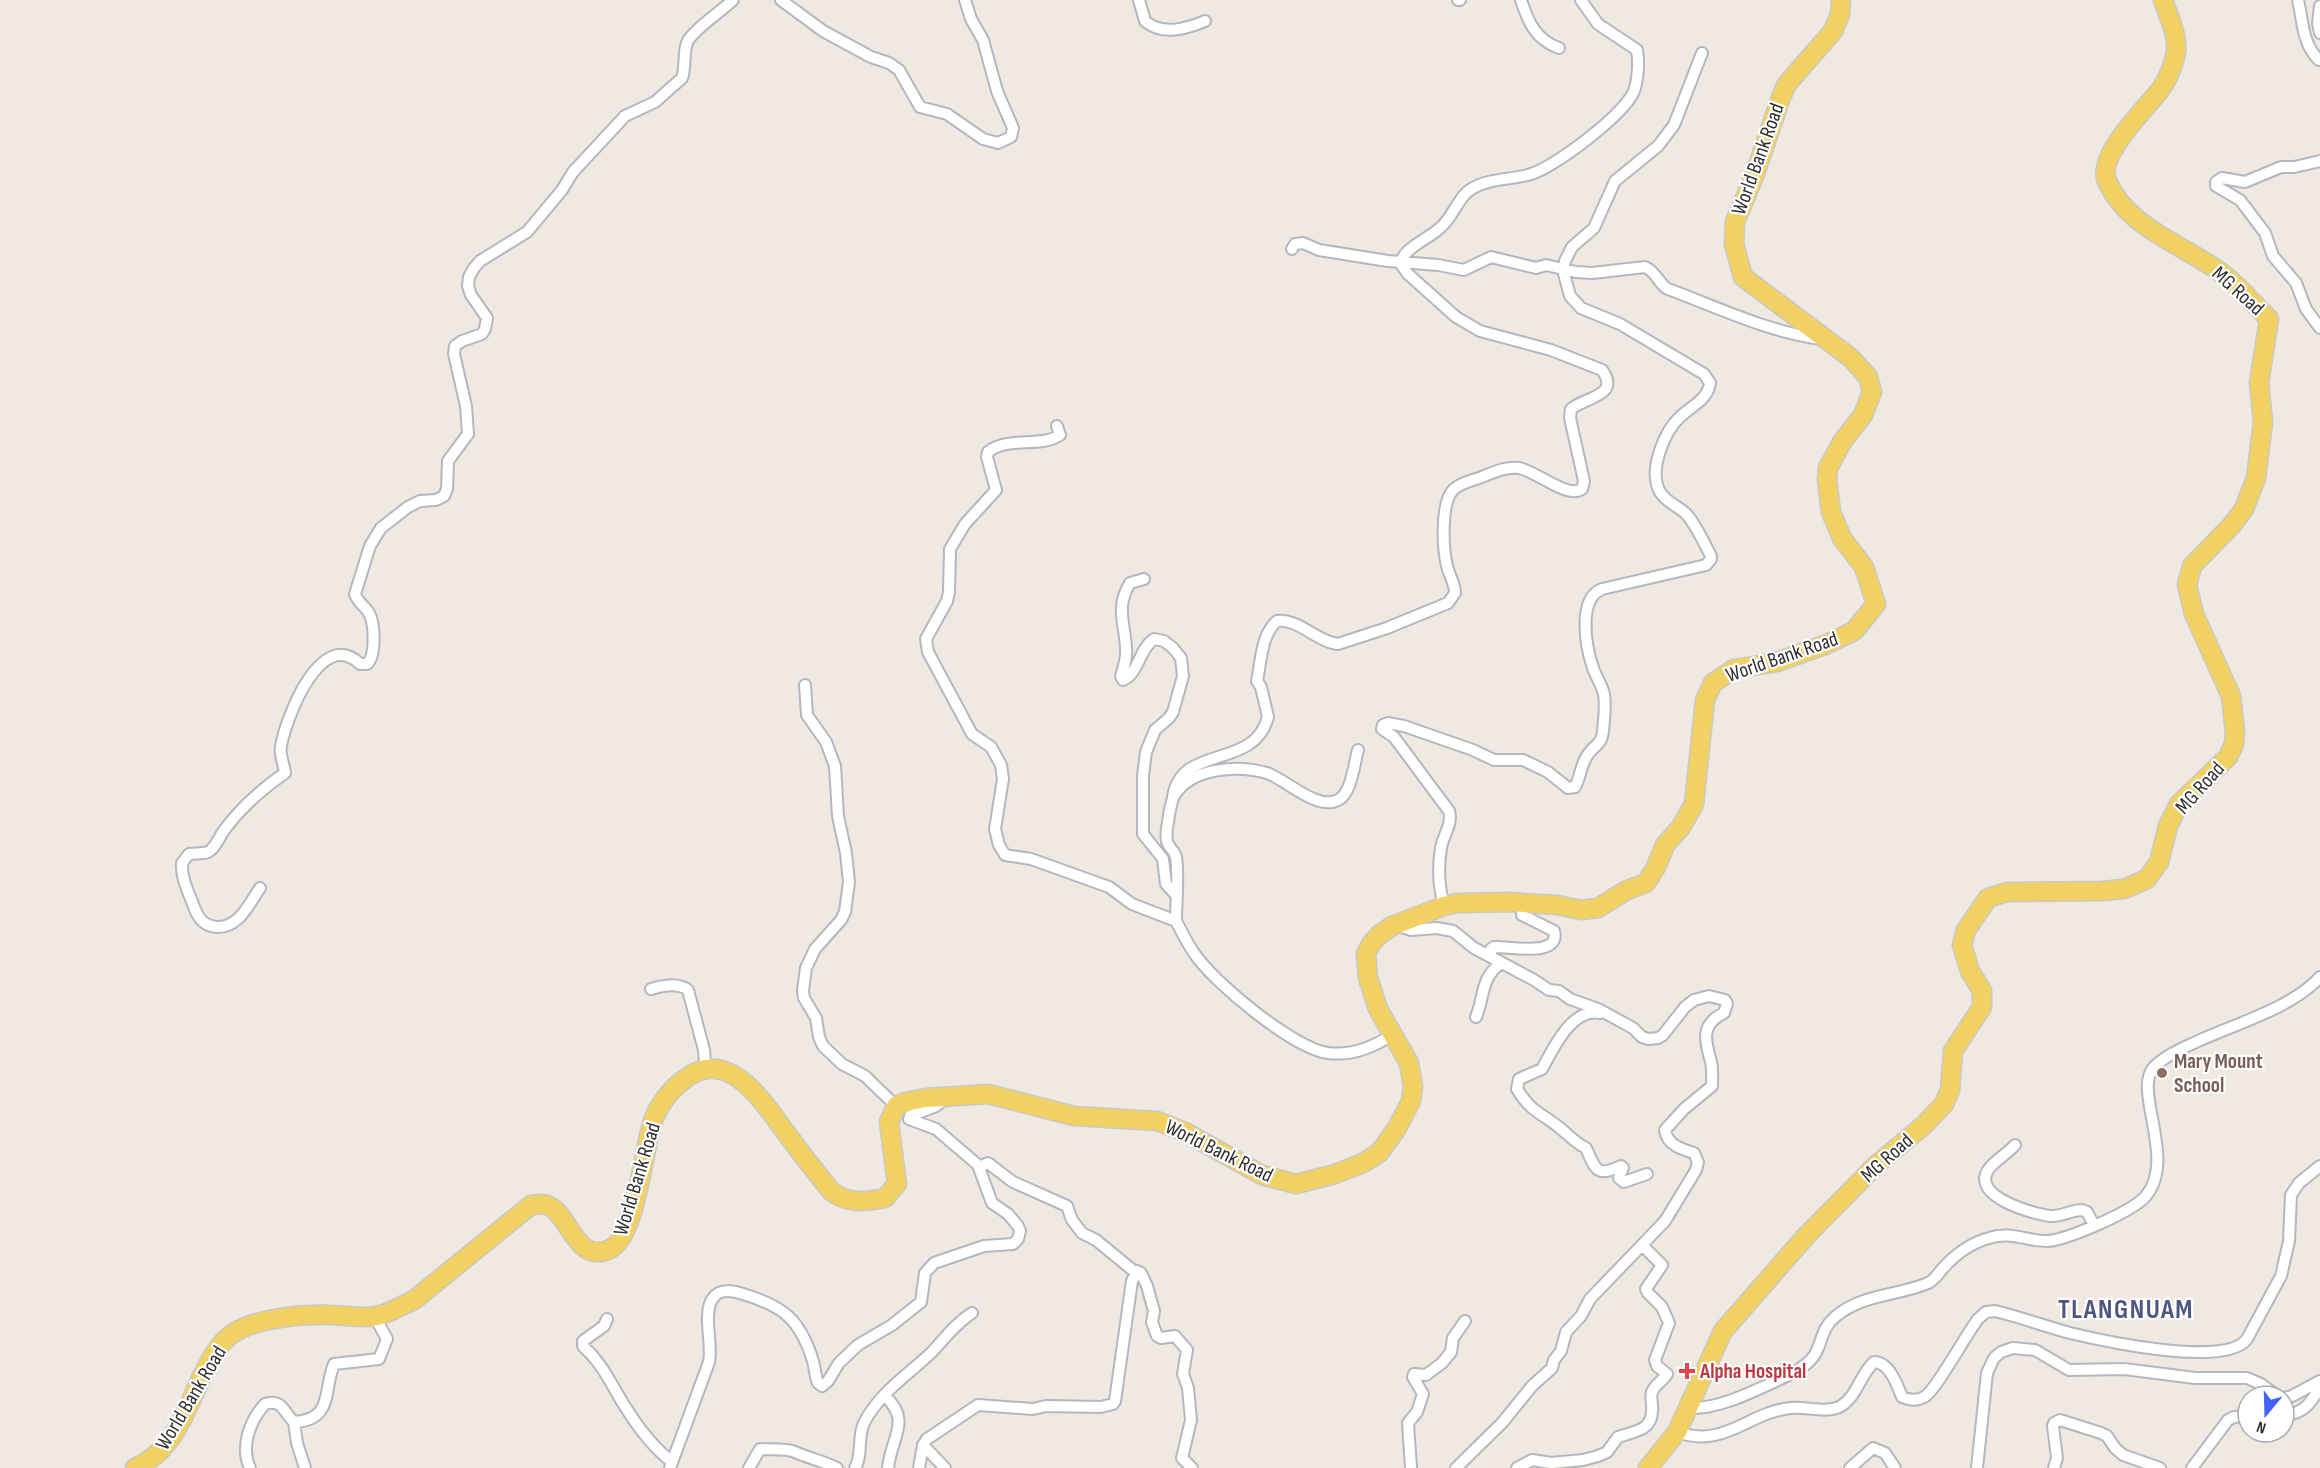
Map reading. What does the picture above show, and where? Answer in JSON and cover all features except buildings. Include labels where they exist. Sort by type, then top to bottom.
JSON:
[{"type":"main road","name":"World Bank Road","points":[[896,1106],[905,1102],[946,1096],[988,1094],[1074,1116],[1156,1121],[1185,1132],[1262,1175],[1296,1184],[1335,1174],[1379,1154],[1390,1140],[1411,1101],[1413,1086],[1409,1063],[1378,1009],[1366,963],[1366,954],[1379,935],[1395,925],[1444,906],[1470,902],[1557,905],[1581,910],[1598,908],[1627,890],[1646,883],[1665,845],[1681,827],[1694,804],[1705,700],[1713,682],[1734,669],[1777,662],[1836,640],[1854,631],[1876,604],[1864,567],[1842,537],[1831,512],[1827,479],[1828,468],[1842,441],[1863,415],[1872,392],[1868,377],[1851,358],[1743,277],[1734,244],[1735,222],[1755,174],[1781,97],[1787,84],[1833,31],[1840,14],[1841,0]]},
{"type":"main road","name":"MG Road","points":[[1648,1468],[1677,1432],[1723,1331],[1806,1236],[1874,1167],[1924,1125],[1944,1104],[1950,1090],[1953,1051],[1982,1007],[1982,991],[1970,971],[1962,945],[1966,930],[1988,898],[2007,892],[2124,889],[2147,879],[2159,862],[2168,826],[2180,804],[2228,757],[2234,744],[2231,696],[2194,614],[2187,585],[2192,566],[2232,526],[2244,509],[2256,478],[2263,422],[2259,383],[2269,319],[2224,275],[2150,229],[2126,207],[2110,188],[2105,177],[2108,157],[2141,111],[2159,91],[2167,79],[2176,56],[2176,40],[2163,0]]},
{"type":"main road","name":"World Bank Road","points":[[135,1468],[158,1455],[167,1444],[214,1352],[233,1333],[260,1323],[294,1316],[328,1314],[375,1317],[414,1300],[531,1205],[551,1206],[574,1238],[583,1246],[602,1252],[618,1244],[623,1238],[630,1218],[654,1117],[670,1092],[687,1077],[703,1069]]},
{"type":"main road","points":[[703,1069],[721,1070],[745,1081],[763,1100],[831,1191],[841,1198],[854,1202],[885,1198],[897,1184],[889,1122],[896,1106]]},
{"type":"street","points":[[260,888],[237,920],[228,926],[204,924],[197,914],[183,876],[182,862],[189,854],[208,852],[212,849],[226,828],[270,782],[285,773],[280,756],[281,744],[299,693],[316,669],[338,655],[352,657],[360,664],[367,664],[371,660],[374,653],[371,620],[368,611],[358,602],[355,594],[370,546],[381,528],[408,507],[420,501],[436,500],[444,496],[447,489],[448,460],[468,434],[466,406],[454,354],[455,346],[462,341],[482,334],[487,322],[486,315],[471,295],[468,286],[474,268],[480,261],[528,232],[562,190],[573,172],[625,116],[655,102],[682,78],[690,37],[700,26],[713,19],[733,0]]},
{"type":"street","points":[[781,0],[823,31],[871,57],[890,63],[899,70],[920,107],[947,114],[983,139],[998,143],[1006,141],[1011,136],[1013,128],[998,91],[983,40],[970,19],[965,0]]},
{"type":"street","points":[[1138,0],[1142,17],[1155,27],[1168,30],[1183,29],[1205,21]]},
{"type":"street","points":[[1521,0],[1533,30],[1548,44],[1559,48]]},
{"type":"street","points":[[1400,263],[1405,254],[1442,227],[1469,190],[1481,184],[1530,175],[1549,166],[1602,126],[1629,99],[1635,86],[1637,50],[1598,24],[1581,0]]},
{"type":"street","points":[[2298,0],[2306,42],[2313,54],[2320,59]]},
{"type":"street","points":[[2320,6],[2318,23],[2320,33]]},
{"type":"street","points":[[1444,906],[1439,863],[1442,841],[1450,821],[1449,811],[1397,741],[1382,729],[1383,725],[1388,723],[1412,729],[1473,750],[1494,760],[1523,760],[1548,772],[1568,788],[1575,787],[1588,753],[1602,740],[1604,725],[1604,696],[1593,668],[1586,636],[1585,624],[1590,597],[1602,589],[1706,565],[1711,559],[1690,517],[1669,502],[1660,492],[1657,472],[1663,442],[1670,427],[1705,395],[1710,382],[1704,374],[1620,324],[1581,308],[1570,296],[1563,270],[1572,247],[1594,228],[1616,181],[1658,146],[1674,125],[1702,53]]},
{"type":"street","points":[[2320,161],[2294,167],[2281,167],[2245,182],[2222,178],[2216,182],[2216,186],[2240,201],[2265,233],[2272,256],[2296,283],[2306,309],[2320,328]]},
{"type":"street","points":[[1292,249],[1295,244],[1299,243],[1319,250],[1400,263],[1438,265],[1464,270],[1491,257],[1536,268],[1546,265],[1563,270],[1592,273],[1645,267],[1652,270],[1667,288],[1767,326],[1806,337],[1827,340]]},
{"type":"street","points":[[1393,1034],[1376,1044],[1343,1053],[1315,1050],[1242,1004],[1194,954],[1176,921],[1176,855],[1167,841],[1173,797],[1177,784],[1187,772],[1207,760],[1245,749],[1254,742],[1267,722],[1268,717],[1261,687],[1257,681],[1266,638],[1274,623],[1284,621],[1338,644],[1387,628],[1448,603],[1455,592],[1445,550],[1446,508],[1450,494],[1463,483],[1508,468],[1518,468],[1532,472],[1570,492],[1576,493],[1582,489],[1584,481],[1570,418],[1571,409],[1577,403],[1603,393],[1607,386],[1607,376],[1602,370],[1551,350],[1480,331],[1456,317],[1408,274],[1400,263]]},
{"type":"street","points":[[1057,426],[1060,435],[1050,441],[1032,440],[1001,446],[988,452],[987,457],[996,490],[965,524],[950,549],[947,601],[932,626],[926,646],[972,734],[991,747],[1001,765],[1003,779],[995,829],[999,845],[1005,855],[1031,859],[1109,887],[1132,904],[1176,921]]},
{"type":"street","points":[[1144,579],[1130,583],[1123,599],[1121,619],[1126,650],[1120,676],[1123,680],[1128,678],[1144,650],[1154,639],[1164,641],[1180,658],[1183,676],[1173,712],[1152,736],[1146,752],[1143,776],[1143,834],[1163,860],[1166,884],[1176,895]]},
{"type":"street","points":[[805,685],[807,716],[826,742],[835,766],[838,816],[846,853],[849,882],[845,912],[814,949],[806,968],[804,998],[816,1018],[823,1046],[842,1064],[865,1076],[896,1106]]},
{"type":"street","points":[[1173,797],[1183,786],[1213,770],[1248,769],[1269,774],[1313,798],[1333,801],[1342,797],[1347,788],[1358,750]]},
{"type":"street","points":[[1496,960],[1491,949],[1494,947],[1543,948],[1554,940],[1554,930],[1522,915],[1523,904]]},
{"type":"street","points":[[1395,925],[1411,930],[1447,929],[1549,990],[1559,991],[1570,999],[1592,1006],[1633,1028],[1642,1037],[1653,1040],[1663,1035],[1685,1007],[1694,1000],[1709,996],[1725,1000],[1727,1004],[1724,1013],[1710,1022],[1706,1038],[1706,1047],[1712,1064],[1712,1086],[1684,1109],[1665,1130],[1668,1138],[1678,1148],[1694,1153],[1698,1162],[1696,1170],[1665,1221],[1595,1294],[1581,1316],[1570,1327],[1552,1368],[1532,1386],[1489,1437],[1456,1468]]},
{"type":"street","points":[[1476,1017],[1482,1000],[1485,980],[1496,960]]},
{"type":"street","points":[[1689,1408],[1700,1409],[1720,1404],[1793,1373],[1810,1360],[1825,1329],[1836,1315],[1880,1295],[1926,1283],[1961,1251],[1990,1237],[2004,1235],[2048,1241],[2079,1233],[2134,1206],[2143,1199],[2155,1182],[2156,1136],[2147,1088],[2149,1074],[2154,1067],[2175,1051],[2282,1004],[2313,985],[2320,977]]},
{"type":"street","points":[[651,989],[674,986],[688,990],[704,1050],[703,1069]]},
{"type":"street","points":[[1603,1013],[1591,1012],[1579,1016],[1553,1047],[1542,1069],[1519,1079],[1517,1089],[1532,1109],[1559,1127],[1575,1143],[1586,1148],[1597,1170],[1605,1172],[1621,1166],[1623,1168],[1619,1178],[1624,1182],[1647,1174]]},
{"type":"street","points":[[607,1319],[604,1326],[585,1340],[583,1346],[603,1368],[638,1427],[671,1465],[709,1362],[709,1308],[717,1294],[727,1291],[736,1292],[765,1300],[787,1313],[807,1346],[818,1383],[825,1384],[839,1363],[858,1345],[892,1325],[921,1302],[925,1273],[931,1264],[984,1246],[1013,1244],[1018,1239],[1019,1228],[1008,1214],[992,1203],[979,1167],[936,1129],[909,1119],[910,1116],[936,1106],[946,1096]]},
{"type":"street","points":[[2015,1145],[1986,1173],[1985,1181],[1990,1191],[2002,1200],[2035,1214],[2052,1216],[2082,1210],[2086,1212],[2094,1225]]},
{"type":"street","points":[[979,1167],[988,1163],[1013,1182],[1067,1206],[1072,1220],[1082,1233],[1096,1240],[1135,1272],[1141,1273],[1154,1311],[1152,1322],[1157,1336],[1161,1338],[1175,1336],[1187,1350],[1184,1374],[1188,1388],[1191,1420],[1182,1458],[1192,1468]]},
{"type":"street","points":[[1677,1432],[1689,1436],[1711,1437],[1732,1431],[1779,1410],[1806,1407],[1836,1408],[1848,1401],[1874,1362],[1885,1366],[1902,1397],[1910,1400],[1923,1398],[1934,1389],[1972,1326],[1986,1312],[1995,1311],[2072,1334],[2156,1349],[2192,1353],[2235,1349],[2243,1345],[2247,1339],[2266,1300],[2281,1276],[2289,1241],[2291,1195],[2299,1183],[2320,1166]]},
{"type":"street","points":[[1516,1468],[1532,1460],[1551,1463],[1598,1456],[1607,1452],[1618,1437],[1646,1427],[1652,1412],[1653,1391],[1666,1376],[1666,1372],[1657,1366],[1655,1360],[1669,1323],[1662,1306],[1646,1289],[1662,1265],[1643,1246]]},
{"type":"street","points":[[919,1468],[923,1445],[937,1431],[978,1405],[1033,1409],[1046,1406],[1101,1407],[1113,1404],[1123,1351],[1129,1295],[1135,1272]]},
{"type":"street","points":[[855,1468],[860,1459],[860,1434],[872,1409],[931,1353],[962,1319],[972,1312]]},
{"type":"street","points":[[294,1422],[314,1417],[322,1410],[334,1364],[379,1359],[387,1339],[375,1317]]},
{"type":"street","points":[[1411,1468],[1408,1423],[1417,1412],[1424,1394],[1413,1377],[1414,1374],[1428,1374],[1442,1363],[1451,1352],[1452,1340],[1465,1321]]},
{"type":"street","points":[[1977,1468],[1987,1372],[1994,1358],[2001,1352],[2013,1348],[2035,1350],[2068,1370],[2124,1369],[2184,1377],[2247,1378],[2261,1384]]},
{"type":"street","points":[[2296,1394],[2320,1381]]},
{"type":"street","points":[[2296,1414],[2304,1410],[2311,1402],[2320,1386]]},
{"type":"street","points":[[885,1396],[895,1405],[900,1417],[888,1468]]},
{"type":"street","points":[[250,1468],[246,1449],[249,1430],[257,1413],[265,1404],[278,1403],[294,1422],[297,1443],[305,1468]]},
{"type":"street","points":[[2192,1468],[2228,1420],[2236,1417]]},
{"type":"street","points":[[2054,1468],[2057,1458],[2053,1426],[2060,1420],[2101,1433],[2107,1436],[2123,1455],[2160,1468]]},
{"type":"street","points":[[923,1445],[945,1468]]},
{"type":"street","points":[[1850,1468],[1873,1448],[1881,1450],[1895,1468]]},
{"type":"street","points":[[754,1465],[760,1449],[795,1452],[800,1456],[821,1460],[837,1468]]},
{"type":"place","name":"Mary Mount School","points":[[2162,1073]]},
{"type":"place","name":"Alpha Hospital","points":[[1687,1371]]},
{"type":"district","name":"TLANGNUAM","points":[[2126,1310]]}]
